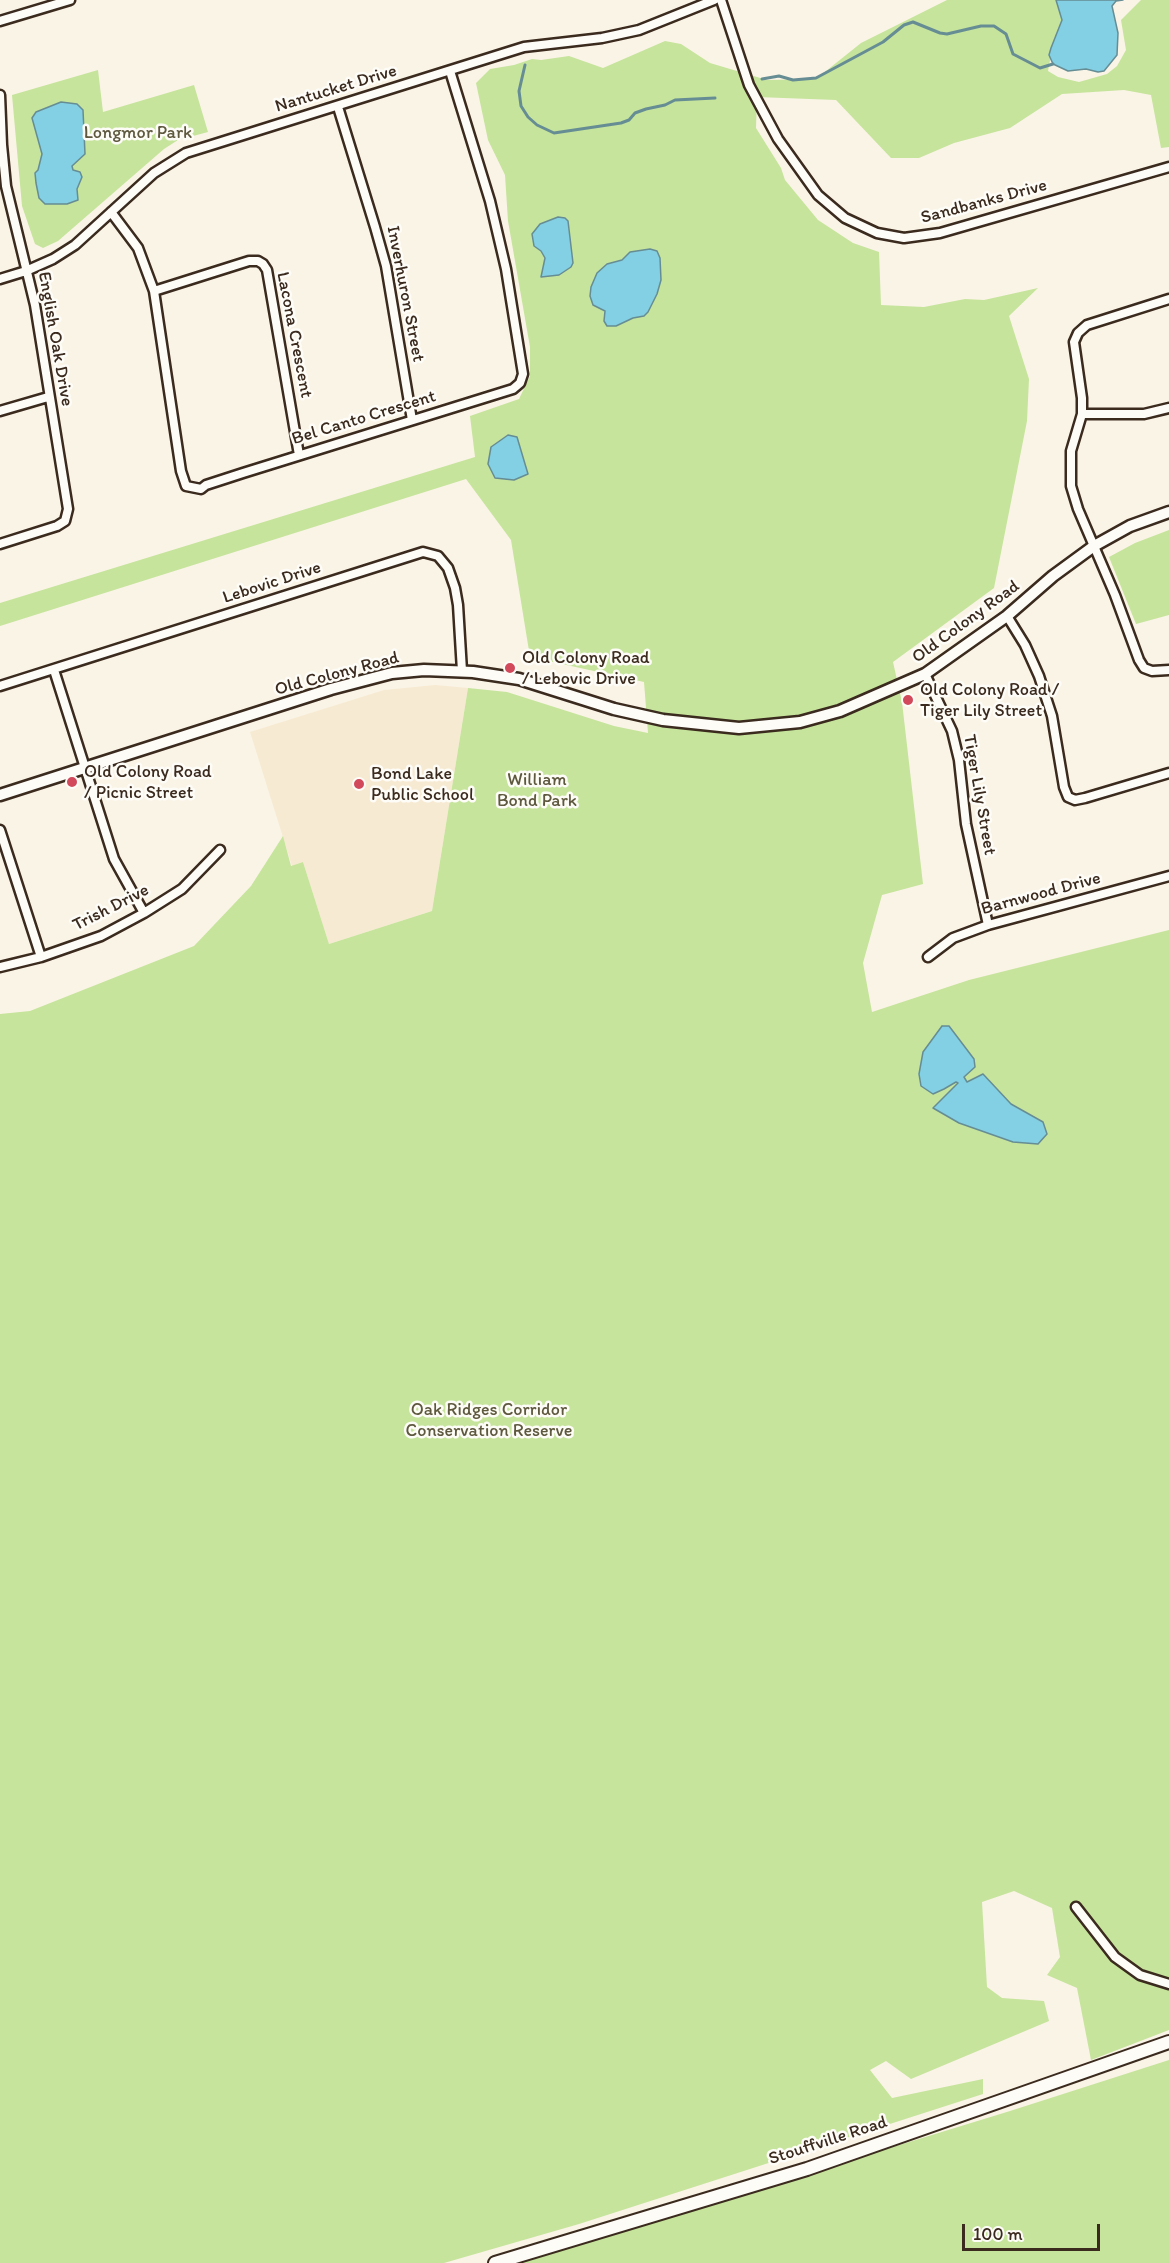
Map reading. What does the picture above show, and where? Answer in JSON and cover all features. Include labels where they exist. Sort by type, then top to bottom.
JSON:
[{"type":"main road","name":"Stouffville Road","points":[[495,2263],[807,2169],[1169,2042]]},
{"type":"street","points":[[0,21],[70,0]]},
{"type":"street","name":"Nantucket Drive","points":[[0,279],[53,259],[75,245],[154,173],[186,153],[524,47],[602,38],[639,30],[714,0]]},
{"type":"street","name":"Sandbanks Drive","points":[[721,0],[749,85],[778,139],[818,195],[844,218],[877,233],[904,238],[940,233],[1169,167]]},
{"type":"street","name":"Bel Canto Crescent","points":[[111,212],[138,248],[154,291],[181,471],[186,486],[201,489],[206,485],[513,388],[520,383],[523,374],[506,269],[490,201],[450,71]]},
{"type":"street","name":"English Oak Drive","points":[[0,95],[1,159],[10,208],[22,247],[34,305],[68,509],[65,521],[57,526],[0,544]]},
{"type":"street","name":"Inverhuron Street","points":[[338,107],[386,267],[412,420]]},
{"type":"street","name":"Lacona Crescent","points":[[154,291],[249,261],[258,261],[263,264],[267,270],[299,455]]},
{"type":"street","points":[[1169,299],[1087,325],[1078,333],[1074,342],[1083,399],[1083,414],[1071,451],[1071,486],[1078,509],[1115,594],[1139,660],[1144,668],[1152,671],[1169,670]]},
{"type":"street","points":[[0,411],[48,397]]},
{"type":"street","points":[[1083,414],[1144,414],[1169,408]]},
{"type":"street","name":"Old Colony Road","points":[[0,795],[331,689],[392,673],[424,670],[462,671],[519,679],[614,709],[663,720],[739,728],[800,722],[840,711],[925,674],[1007,616],[1053,576],[1094,546],[1130,526],[1169,512]]},
{"type":"street","name":"Lebovic Drive","points":[[0,686],[423,552],[438,556],[448,568],[452,578],[458,605],[462,671]]},
{"type":"street","points":[[1007,616],[1025,645],[1039,676],[1052,716],[1064,788],[1068,797],[1075,800],[1085,798],[1169,773]]},
{"type":"street","points":[[54,670],[114,860],[144,913]]},
{"type":"street","name":"Tiger Lily Street","points":[[925,674],[952,731],[966,824],[988,925]]},
{"type":"street","points":[[0,830],[41,957]]},
{"type":"street","name":"Trish Drive","points":[[0,967],[41,957],[101,936],[144,913],[182,889],[220,849]]},
{"type":"street","name":"Barnwood Drive","points":[[928,957],[953,938],[988,925],[1169,876]]},
{"type":"street","points":[[1076,1906],[1115,1957],[1140,1976],[1169,1983]]},
{"type":"shaded area","name":"Bond Lake Public School","points":[[435,685],[468,688],[432,911],[329,944],[303,862],[292,866],[250,732],[384,690]]},
{"type":"green space","name":"Oak Ridges Corridor Conservation Reserve","points":[[947,0],[1058,0],[1066,12],[1048,71],[1058,77],[1079,82],[1107,74],[1117,66],[1126,50],[1121,20],[1141,0],[1169,0],[1169,147],[1161,148],[1151,95],[1124,90],[1062,94],[1010,128],[954,143],[919,158],[891,158],[836,100],[757,97],[756,128],[781,168],[785,180],[818,220],[853,243],[879,252],[881,305],[924,307],[965,299],[984,300],[1038,288],[1009,316],[1029,379],[1027,421],[994,588],[893,662],[902,702],[923,884],[882,895],[863,963],[872,1012],[969,980],[1169,930],[1169,2030],[1091,2060],[1077,1988],[1047,1975],[1060,1957],[1052,1908],[1014,1891],[982,1902],[987,1987],[1002,1998],[1044,2001],[1049,2021],[911,2079],[886,2061],[870,2070],[892,2098],[983,2079],[983,2094],[579,2224],[444,2263],[0,2263],[0,1014],[30,1011],[194,946],[251,886],[283,836],[291,866],[303,862],[329,944],[432,911],[468,688],[507,692],[614,726],[648,733],[644,682],[530,657],[511,540],[466,479],[0,626],[0,603],[475,457],[470,416],[519,399],[530,376],[530,347],[508,221],[505,175],[488,140],[476,83],[490,69],[532,59],[569,56],[603,68],[665,41],[681,44],[710,63],[767,80],[816,79],[861,43]]},
{"type":"green space","name":"Longmor Park","points":[[98,70],[103,112],[194,85],[208,132],[178,140],[164,149],[58,241],[43,248],[35,244],[22,206],[12,95]]},
{"type":"green space","points":[[1169,530],[1169,615],[1136,624],[1109,557],[1135,543]]},
{"type":"green space","points":[[1169,2060],[1169,2263],[515,2263],[1010,2111]]},
{"type":"water","points":[[1056,0],[1123,0],[1116,1],[1112,6],[1118,33],[1117,55],[1104,71],[1086,69],[1068,71],[1053,64],[1049,55],[1062,20]]},
{"type":"water","points":[[61,102],[77,104],[83,110],[85,154],[72,166],[73,170],[80,172],[82,177],[77,189],[78,200],[67,204],[45,204],[39,198],[36,183],[35,173],[42,154],[32,118],[36,112]]},
{"type":"water","points":[[558,217],[568,221],[573,263],[559,275],[541,277],[545,258],[534,246],[532,234],[540,224]]},
{"type":"water","points":[[650,249],[657,251],[660,258],[661,280],[648,312],[644,316],[633,318],[616,326],[607,326],[604,321],[605,311],[593,305],[590,296],[597,273],[607,264],[622,260],[630,252]]},
{"type":"water","points":[[508,435],[517,437],[528,474],[514,480],[495,478],[488,464],[491,447]]},
{"type":"water","points":[[942,1026],[949,1026],[974,1059],[975,1067],[964,1077],[967,1082],[983,1074],[1011,1104],[1043,1122],[1047,1134],[1038,1144],[1013,1142],[959,1123],[933,1108],[958,1083],[933,1094],[921,1086],[919,1074],[923,1052]]},
{"type":"waterway","points":[[762,79],[779,76],[793,80],[816,78],[883,42],[904,25],[913,22],[947,34],[981,26],[994,26],[1006,34],[1013,54],[1040,68],[1053,64]]},
{"type":"waterway","points":[[525,65],[519,91],[521,106],[537,125],[554,133],[621,123],[629,120],[635,113],[675,100],[715,98]]},
{"type":"place","name":"Old Colony Road / Lebovic Drive","points":[[510,668]]},
{"type":"place","name":"Old Colony Road / Tiger Lily Street","points":[[908,700]]},
{"type":"place","name":"Old Colony Road / Picnic Street","points":[[72,782]]},
{"type":"place","name":"Bond Lake Public School","points":[[359,784]]},
{"type":"park label","name":"William Bond Park","points":[[537,790]]}]
